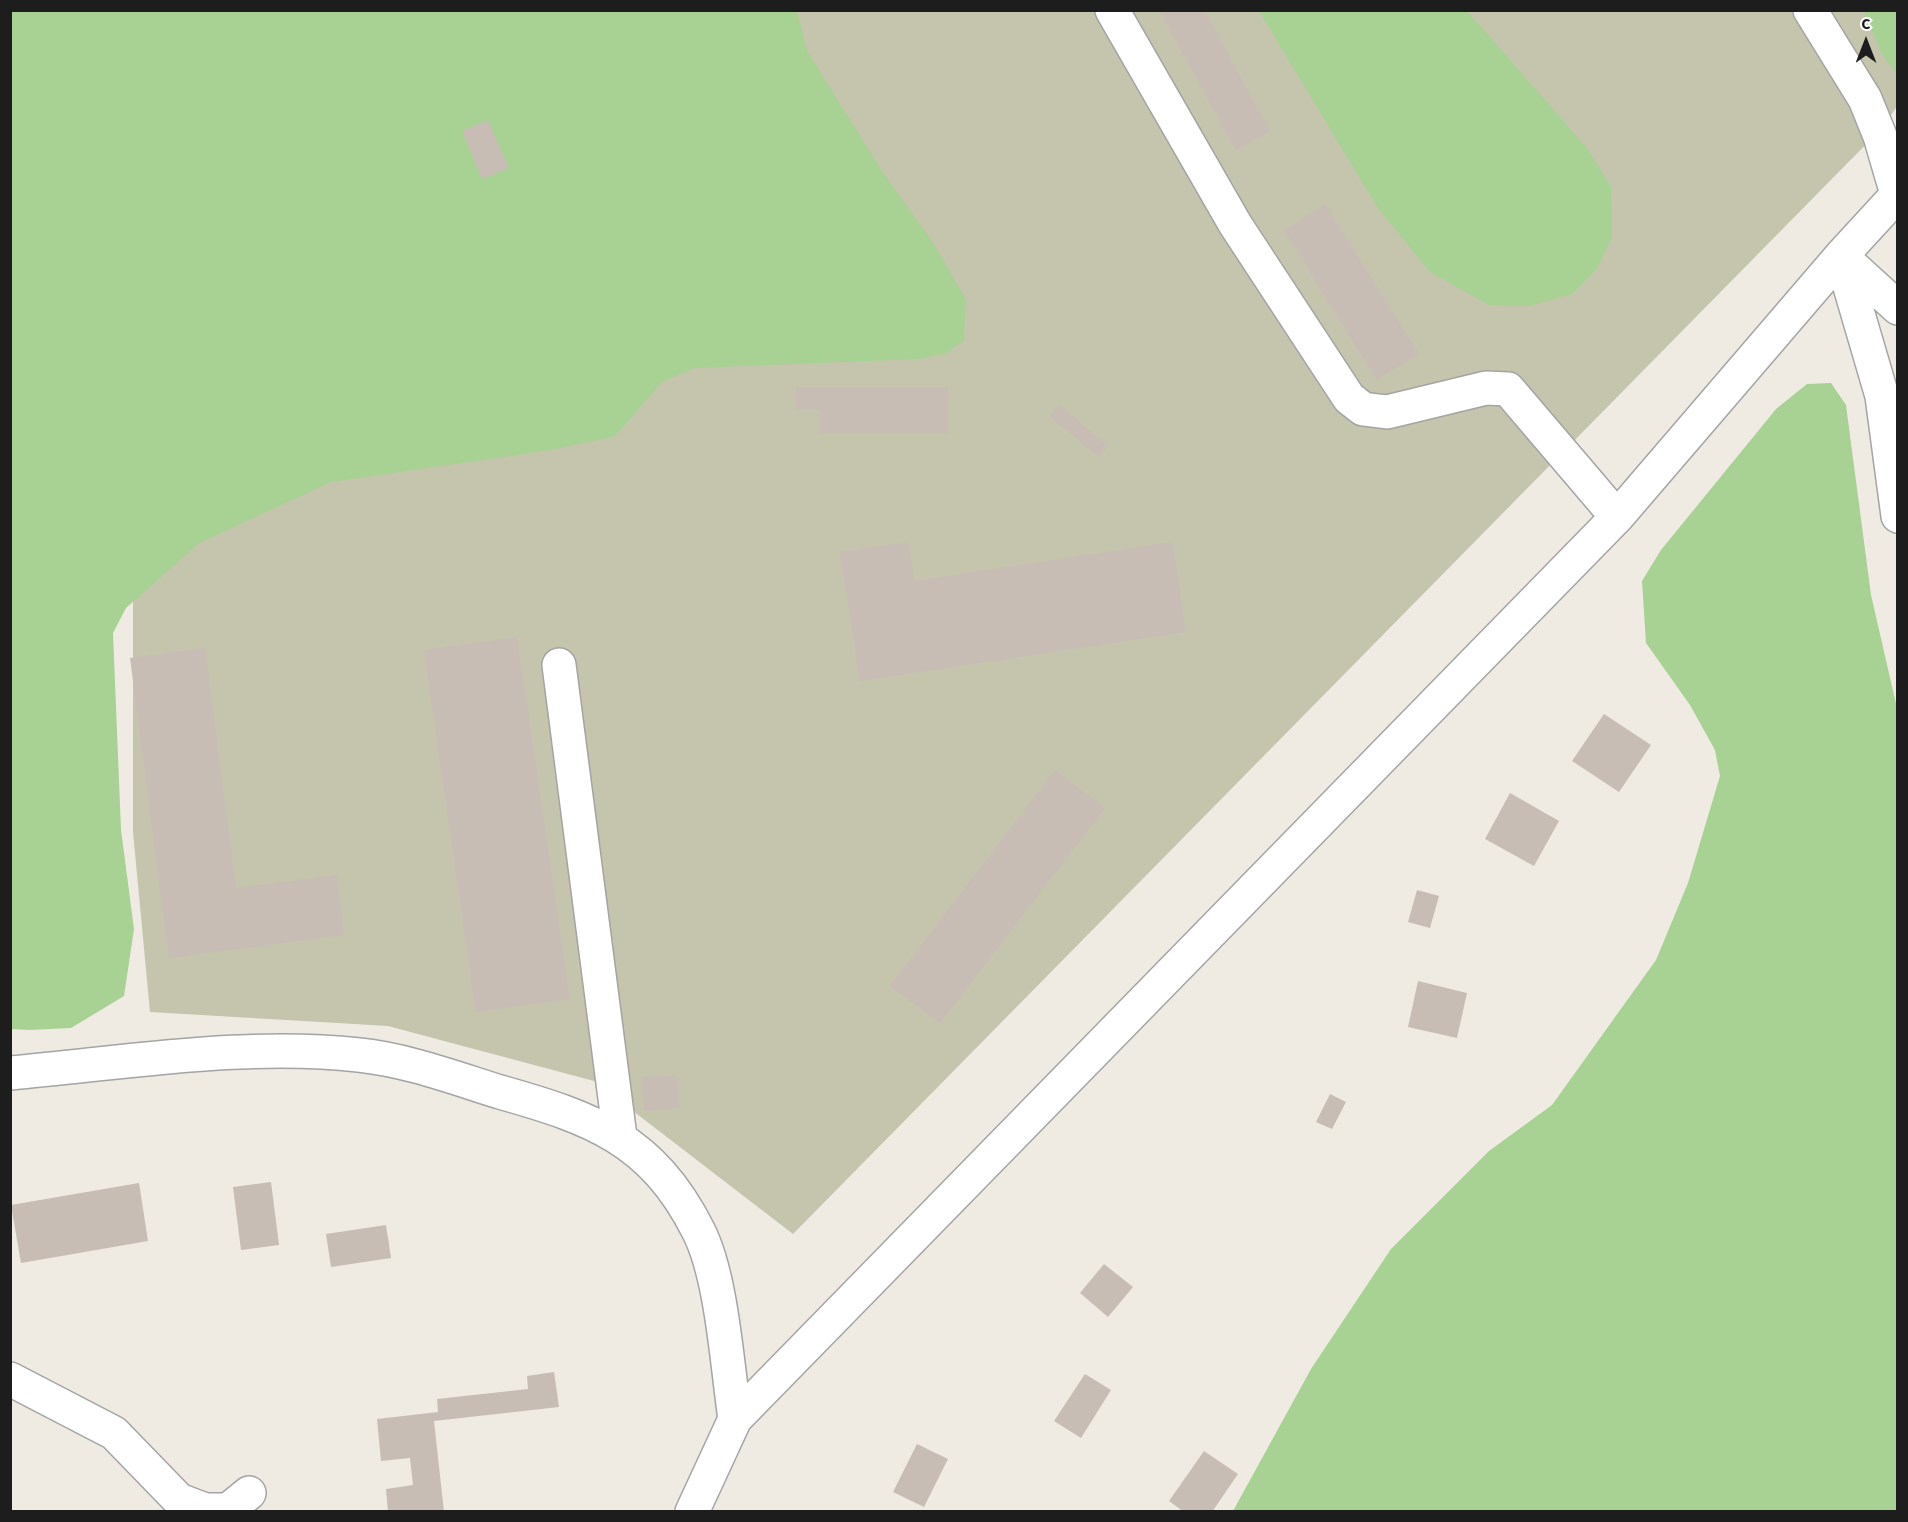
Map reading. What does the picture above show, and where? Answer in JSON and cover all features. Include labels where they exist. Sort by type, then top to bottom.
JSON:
[{"type":"street","points":[[1112,10],[1235,224],[1349,398],[1363,409],[1387,412],[1486,388],[1508,389],[1617,517]]},
{"type":"street","points":[[692,1512],[735,1419],[1617,517],[1897,194],[1880,136],[1865,99],[1810,10]]},
{"type":"street","points":[[1841,256],[1898,308]]},
{"type":"street","points":[[1841,256],[1882,396],[1898,516]]},
{"type":"street","points":[[558,666],[620,1137]]},
{"type":"street","points":[[10,1073],[236,1053],[308,1051],[361,1055],[418,1068],[579,1116],[620,1137],[655,1167],[677,1195],[699,1231],[715,1286],[735,1419]]},
{"type":"street","points":[[10,1379],[114,1433],[179,1500],[205,1510],[228,1510],[249,1493]]},
{"type":"shaded area","points":[[705,11],[1897,11],[1897,106],[1884,126],[793,1234],[594,1081],[388,1026],[150,1012],[133,832],[133,534]]},
{"type":"green space","points":[[10,11],[797,11],[807,51],[884,174],[934,244],[966,300],[964,340],[947,353],[917,359],[694,368],[662,382],[615,436],[551,450],[331,482],[199,543],[126,608],[113,633],[121,830],[134,929],[124,996],[71,1028],[29,1030],[10,1029]]},
{"type":"green space","points":[[1259,11],[1467,11],[1587,148],[1611,187],[1612,237],[1597,269],[1572,294],[1529,306],[1489,305],[1430,272],[1378,208]]},
{"type":"green space","points":[[1864,11],[1897,11],[1897,74],[1881,52]]},
{"type":"green space","points":[[1831,383],[1846,405],[1871,595],[1897,708],[1897,1511],[1233,1511],[1311,1369],[1391,1249],[1489,1151],[1552,1105],[1656,960],[1688,883],[1720,776],[1715,750],[1690,705],[1646,643],[1642,581],[1661,550],[1776,409],[1807,384]]},
{"type":"building","points":[[1159,10],[1204,10],[1270,131],[1236,150]]},
{"type":"building","points":[[488,120],[509,168],[482,179],[462,131]]},
{"type":"building","points":[[1325,204],[1419,354],[1377,380],[1284,230]]},
{"type":"building","points":[[796,387],[948,387],[948,434],[820,434],[820,410],[796,410]]},
{"type":"building","points":[[1059,405],[1108,446],[1099,457],[1050,417]]},
{"type":"building","points":[[908,542],[914,581],[1172,542],[1186,632],[860,681],[840,552]]},
{"type":"building","points":[[517,637],[570,999],[476,1012],[424,650]]},
{"type":"building","points":[[205,648],[236,888],[337,875],[344,935],[169,958],[130,658]]},
{"type":"building","points":[[1604,714],[1651,745],[1619,792],[1572,761]]},
{"type":"building","points":[[1055,770],[1105,808],[940,1023],[890,986]]},
{"type":"building","points":[[1510,793],[1559,821],[1534,866],[1485,839]]},
{"type":"building","points":[[1417,890],[1439,896],[1430,928],[1408,922]]},
{"type":"building","points":[[1418,981],[1467,993],[1457,1038],[1408,1027]]},
{"type":"building","points":[[676,1075],[679,1108],[644,1111],[641,1077]]},
{"type":"building","points":[[1330,1094],[1346,1102],[1332,1129],[1316,1122]]},
{"type":"building","points":[[271,1182],[279,1245],[241,1250],[233,1187]]},
{"type":"building","points":[[139,1183],[148,1241],[21,1263],[11,1205]]},
{"type":"building","points":[[386,1225],[391,1258],[331,1267],[326,1234]]},
{"type":"building","points":[[1104,1264],[1133,1287],[1108,1317],[1080,1293]]},
{"type":"building","points":[[554,1372],[559,1407],[434,1421],[444,1512],[388,1512],[386,1489],[413,1485],[410,1458],[381,1461],[377,1419],[438,1412],[437,1399],[528,1389],[527,1376]]},
{"type":"building","points":[[1085,1374],[1111,1390],[1081,1438],[1054,1421]]},
{"type":"building","points":[[917,1444],[948,1459],[924,1507],[893,1492]]},
{"type":"building","points":[[1204,1451],[1238,1474],[1212,1512],[1184,1512],[1169,1501]]}]
